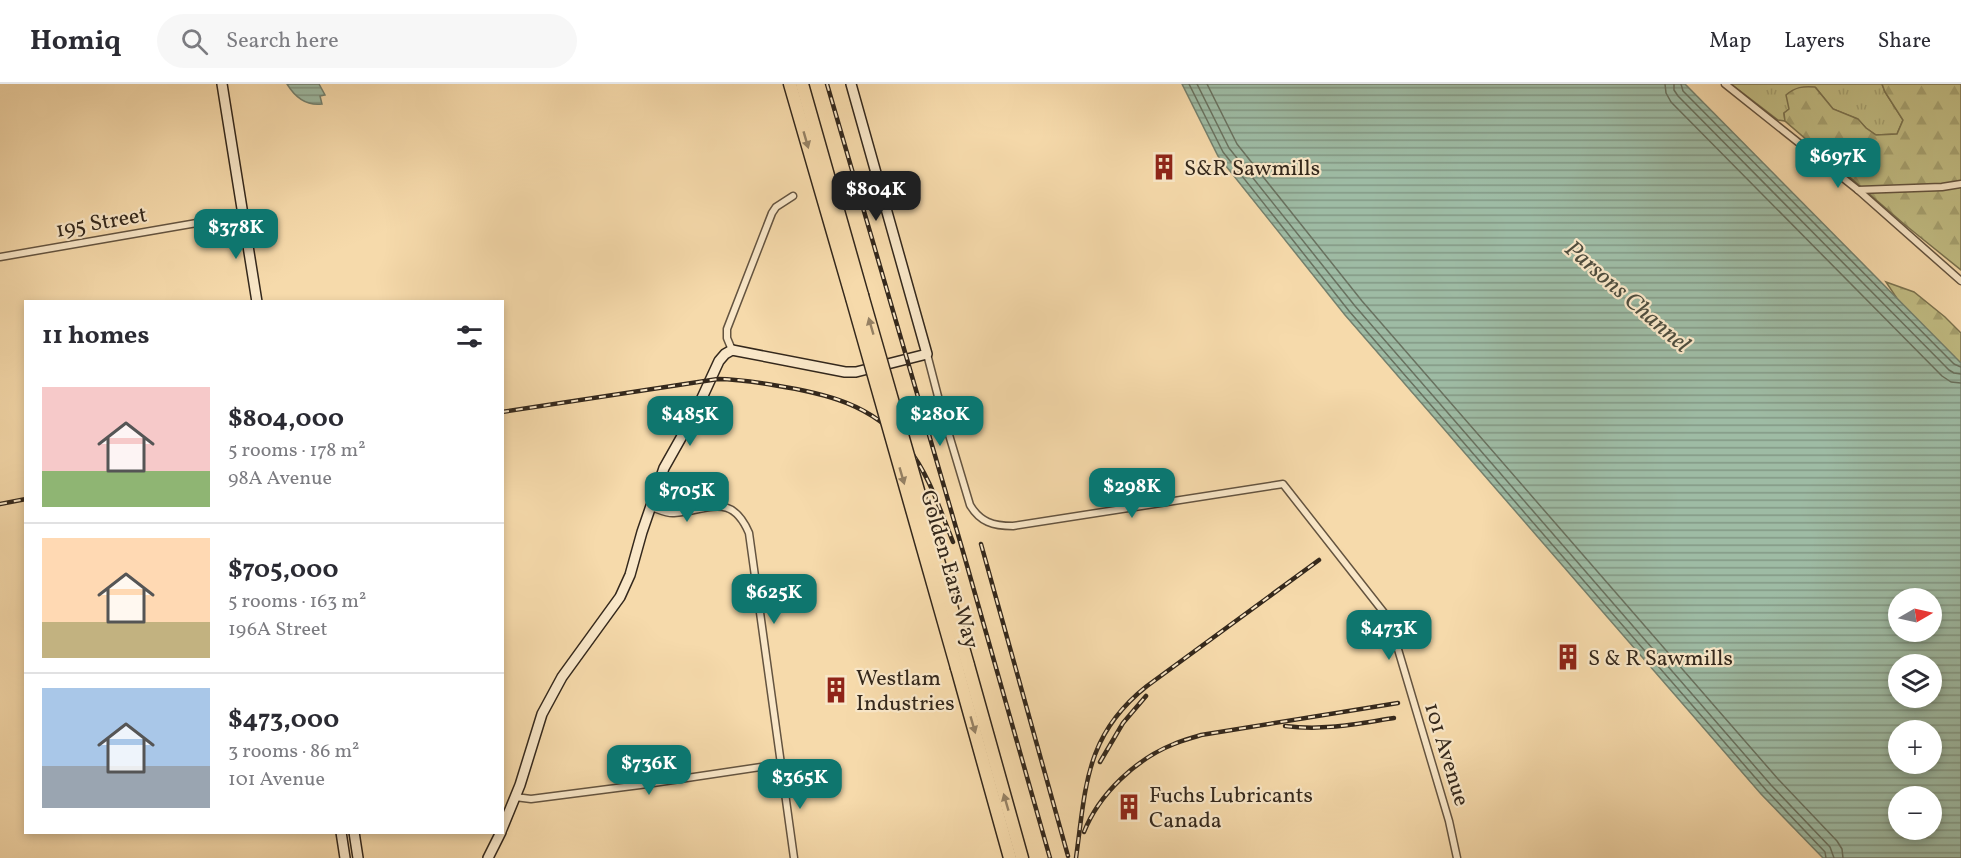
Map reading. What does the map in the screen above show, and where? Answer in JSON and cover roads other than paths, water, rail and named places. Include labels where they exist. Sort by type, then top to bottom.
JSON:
[{"type":"highway","name":"Golden Ears Way","points":[[790,84],[857,297]]},
{"type":"highway","name":"Golden Ears Way","points":[[802,84],[857,297],[962,667],[1022,858]]},
{"type":"highway","name":"Golden Ears Way","points":[[962,667],[1010,858]]},
{"type":"street","points":[[222,84],[257,300]]},
{"type":"street","points":[[504,826],[542,714],[562,677],[620,597],[630,575],[664,468],[695,412],[719,361],[725,354],[732,350],[845,372],[864,370],[927,354],[851,84]]},
{"type":"street","points":[[1725,84],[1858,190],[1961,280]]},
{"type":"street","points":[[1858,190],[1942,187],[1961,184]]},
{"type":"street","points":[[732,350],[727,338],[727,329],[772,213],[776,207],[794,196]]},
{"type":"street","name":"195 Street","points":[[0,257],[243,215]]},
{"type":"street","name":"101 Avenue","points":[[927,354],[970,505],[978,517],[994,525],[1013,526],[1284,484],[1389,619],[1449,821],[1457,858]]},
{"type":"street","points":[[651,507],[671,514],[728,507],[736,511],[749,533],[794,858]]},
{"type":"street","points":[[515,797],[531,799],[782,764]]},
{"type":"street","points":[[341,834],[345,858]]},
{"type":"street","points":[[354,834],[358,858]]},
{"type":"street","points":[[488,858],[500,834]]},
{"type":"water","points":[[287,84],[319,84],[325,95],[320,96],[322,104],[311,104],[301,100]]},
{"type":"water","name":"Parsons Channel","points":[[1182,84],[1685,84],[1961,363],[1961,858],[1823,858],[1761,794],[1345,315],[1218,156]]},
{"type":"railway","points":[[827,84],[1050,858]]},
{"type":"railway","points":[[504,412],[718,379],[766,384],[829,397],[879,420],[907,447],[928,480],[953,542]]},
{"type":"railway","points":[[0,504],[24,499]]},
{"type":"railway","points":[[981,544],[1068,856]]},
{"type":"railway","points":[[1076,858],[1092,763],[1111,723],[1147,686],[1319,560]]},
{"type":"railway","points":[[1100,762],[1123,723],[1146,696]]},
{"type":"railway","points":[[1084,832],[1099,804],[1120,779],[1146,759],[1177,743],[1201,735],[1398,703]]},
{"type":"railway","points":[[1285,726],[1326,727],[1394,718]]},
{"type":"place","name":"S&R Sawmills","points":[[1164,167]]},
{"type":"place","name":"S & R Sawmills","points":[[1568,657]]},
{"type":"place","name":"Westlam Industries","points":[[836,690]]},
{"type":"place","name":"Fuchs Lubricants Canada","points":[[1129,807]]}]
